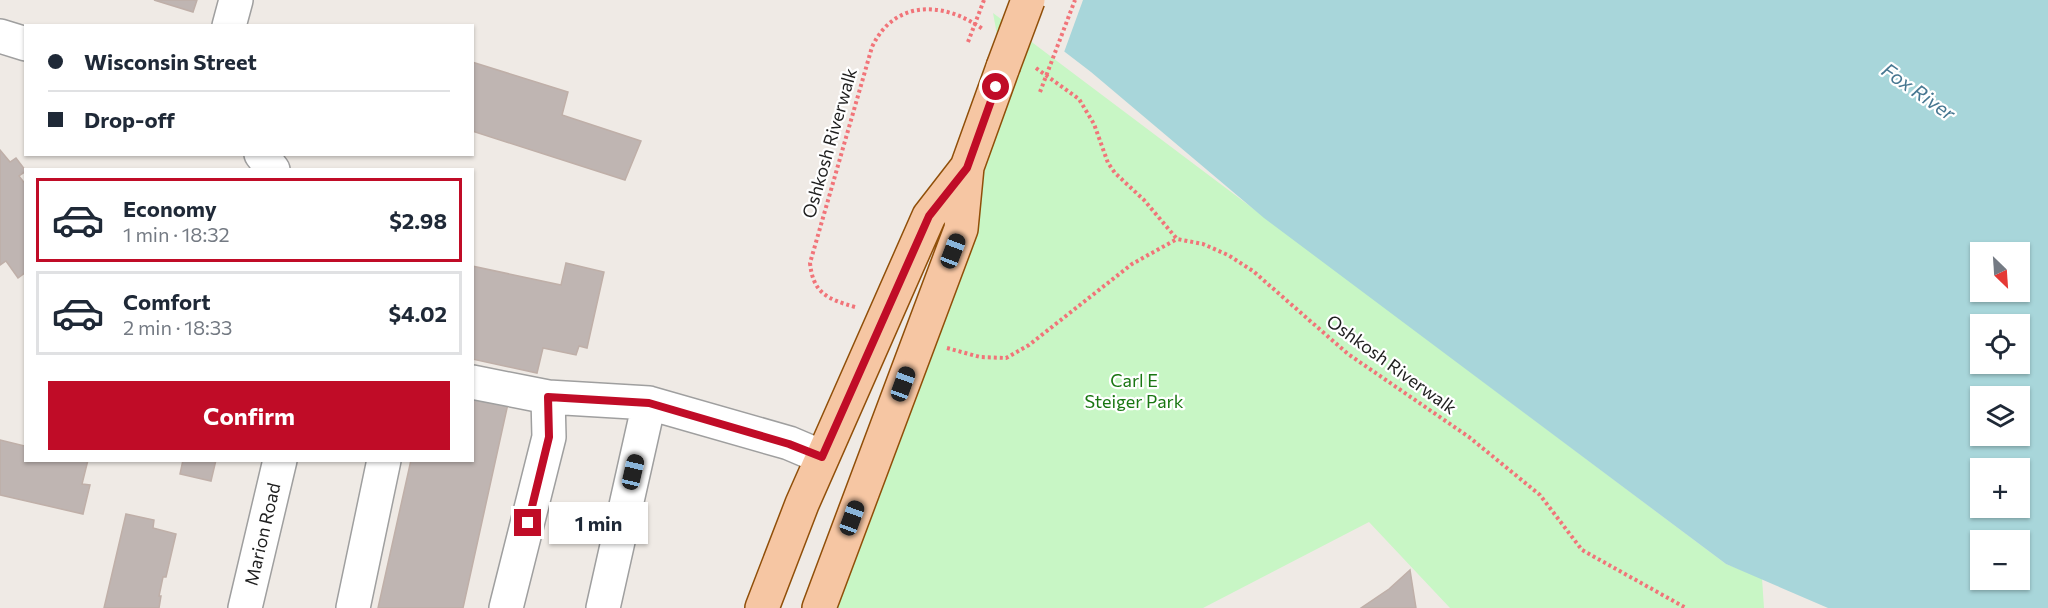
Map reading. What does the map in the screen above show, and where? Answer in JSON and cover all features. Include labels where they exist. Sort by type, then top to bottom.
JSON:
[{"type":"main road","points":[[819,608],[961,229],[967,168],[1028,0]]},
{"type":"main road","points":[[762,608],[822,457],[929,216],[967,168]]},
{"type":"street","points":[[230,24],[236,0]]},
{"type":"street","points":[[0,36],[24,43]]},
{"type":"street","points":[[474,382],[548,397],[649,403],[789,444],[822,457]]},
{"type":"street","points":[[506,608],[549,437],[548,397]]},
{"type":"street","points":[[603,608],[649,403]]},
{"type":"street","name":"Marion Road","points":[[245,608],[280,462]]},
{"type":"street","points":[[352,608],[384,462]]},
{"type":"path","points":[[968,42],[984,0]]},
{"type":"path","points":[[1040,92],[1075,0]]},
{"type":"path","name":"Oshkosh Riverwalk","points":[[884,315],[849,305],[819,290],[812,278],[810,263],[814,244],[877,35],[891,18],[910,8],[942,8],[967,17]]},
{"type":"path","points":[[919,339],[980,357],[1006,358],[1029,345],[1132,264],[1177,239],[1108,163],[1094,124],[1079,99],[1052,80]]},
{"type":"path","name":"Oshkosh Riverwalk","points":[[1177,239],[1203,244],[1228,255],[1253,271],[1348,354],[1469,437],[1540,495],[1582,550],[1686,608]]},
{"type":"green space","name":"Carl E Steiger Park","points":[[993,13],[1726,564],[1762,578],[1764,608],[1450,608],[1369,522],[1203,608],[819,608],[1003,67]]},
{"type":"water","name":"Fox River","points":[[997,0],[2048,0],[2048,608],[1828,608],[1726,564],[1264,218],[1091,72]]},
{"type":"pier","points":[[994,0],[1083,0],[1063,55]]},
{"type":"building","points":[[154,0],[197,0],[193,12]]},
{"type":"building","points":[[474,63],[568,92],[562,115],[641,141],[625,180],[474,132]]},
{"type":"building","points":[[0,150],[10,162],[16,158],[24,168],[24,172],[19,176],[24,182],[24,274],[18,278],[6,261],[0,265]]},
{"type":"building","points":[[566,263],[604,272],[587,348],[579,346],[576,355],[543,348],[537,373],[474,359],[474,266],[561,285]]},
{"type":"building","points":[[474,391],[509,399],[463,608],[378,608],[411,462],[474,462]]},
{"type":"building","points":[[0,440],[24,446],[24,462],[88,462],[82,484],[90,485],[83,514],[0,495]]},
{"type":"building","points":[[183,462],[216,462],[211,481],[180,474]]},
{"type":"building","points":[[126,514],[154,520],[153,528],[176,534],[166,577],[163,577],[159,608],[104,608]]},
{"type":"building","points":[[1410,570],[1416,608],[1361,608],[1389,589]]},
{"type":"route","points":[[528,523],[549,437],[548,397],[649,403],[789,444],[822,457],[929,216],[967,168],[996,87]]}]
